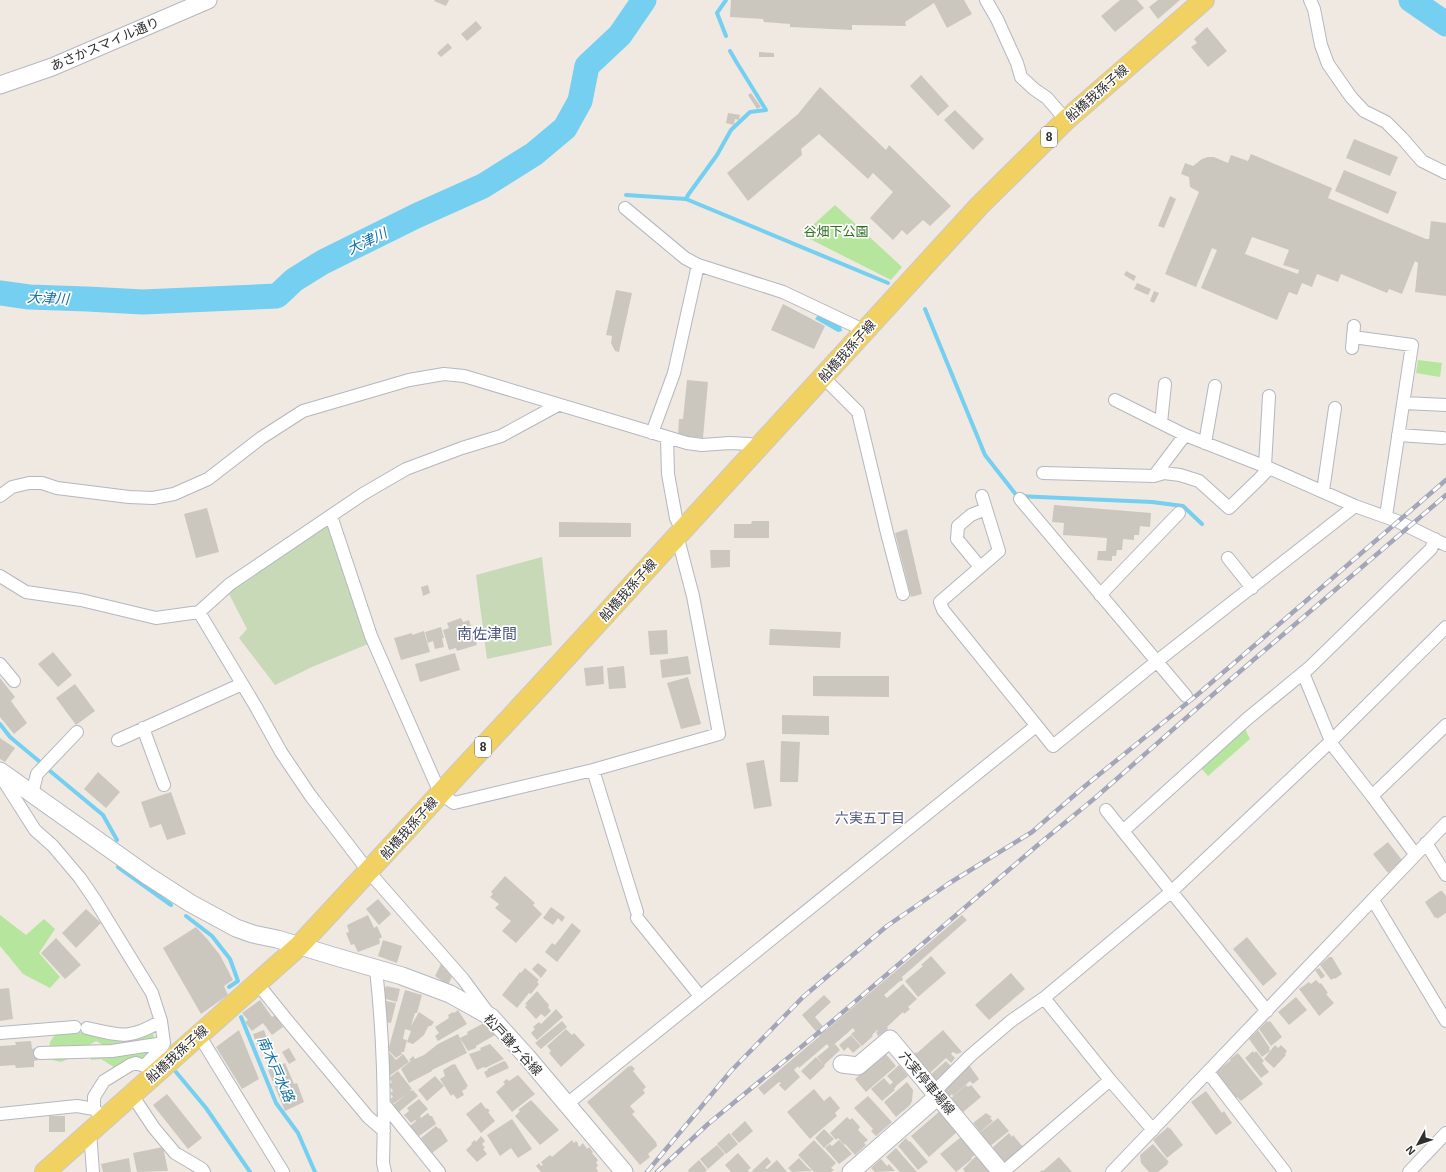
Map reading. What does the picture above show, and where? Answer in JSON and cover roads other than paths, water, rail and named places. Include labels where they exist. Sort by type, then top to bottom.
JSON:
[{"type":"main road","name":"船橋我孫子線","points":[[44,1172],[96,1120],[132,1095],[299,946],[369,872],[980,205],[1066,120],[1204,0]]},
{"type":"street","name":"あさかスマイル通り","points":[[0,85],[52,66],[208,0]]},
{"type":"street","points":[[986,0],[997,19],[1022,77],[1034,89],[1047,98],[1066,120]]},
{"type":"street","points":[[1310,0],[1314,9],[1321,45],[1328,64],[1351,97],[1364,111],[1386,122],[1422,161],[1446,173]]},
{"type":"street","points":[[625,208],[685,258],[698,266],[783,292],[855,326],[864,332]]},
{"type":"street","points":[[652,433],[674,373],[698,266]]},
{"type":"street","points":[[1353,337],[1412,345],[1386,516]]},
{"type":"street","points":[[0,496],[12,487],[29,483],[42,483],[57,488],[128,497],[152,498],[174,494],[208,479],[261,438],[303,411],[409,380],[444,374],[464,376],[687,444],[750,444],[756,449]]},
{"type":"street","points":[[823,376],[858,412],[903,594]]},
{"type":"street","points":[[1161,423],[1165,384]]},
{"type":"street","points":[[1205,443],[1215,386]]},
{"type":"street","points":[[1043,473],[1154,476],[1164,473],[1180,475],[1199,482],[1229,508],[1260,478],[1267,467],[1269,396]]},
{"type":"street","points":[[1114,400],[1185,435],[1267,467],[1356,506],[1386,516],[1435,539],[1446,546]]},
{"type":"street","points":[[1404,403],[1446,404]]},
{"type":"street","points":[[0,576],[26,592],[81,600],[156,618],[199,612],[230,584],[362,494],[406,469],[462,448],[501,436],[558,405]]},
{"type":"street","points":[[1323,491],[1335,408]]},
{"type":"street","points":[[1154,476],[1185,435]]},
{"type":"street","points":[[1398,435],[1443,438]]},
{"type":"street","points":[[331,516],[371,636],[440,793],[454,803],[593,770],[719,734],[668,474],[667,438]]},
{"type":"street","points":[[982,496],[999,551],[940,602],[943,610],[1052,746],[1156,662],[1356,506]]},
{"type":"street","points":[[1020,499],[1186,696]]},
{"type":"street","points":[[980,567],[957,539],[958,526],[971,515],[986,509]]},
{"type":"street","points":[[1100,595],[1179,513]]},
{"type":"street","points":[[1123,831],[1247,719],[1302,673],[1431,549],[1435,539]]},
{"type":"street","points":[[1228,558],[1252,588]]},
{"type":"street","points":[[199,612],[281,752],[310,794],[369,872],[463,979],[491,1017]]},
{"type":"street","points":[[851,1172],[936,1094],[976,1051],[1011,1021],[1044,998],[1172,891],[1330,742],[1446,627]]},
{"type":"street","points":[[0,664],[14,681]]},
{"type":"street","points":[[1302,673],[1330,742],[1415,854]]},
{"type":"street","points":[[118,740],[242,684]]},
{"type":"street","points":[[1372,796],[1446,725]]},
{"type":"street","points":[[567,1104],[1036,726]]},
{"type":"street","points":[[143,728],[164,785]]},
{"type":"street","points":[[32,794],[37,774],[77,732]]},
{"type":"street","points":[[593,770],[637,915],[700,996]]},
{"type":"street","name":"松戸鎌ヶ谷線","points":[[0,771],[148,876],[190,903],[236,928],[402,976],[450,994],[491,1017],[527,1057],[624,1172]]},
{"type":"street","points":[[0,775],[35,830],[53,846],[80,878],[95,900],[152,993],[161,1020],[164,1043],[162,1047],[144,1066],[136,1064],[130,1065],[104,1081],[94,1097],[96,1120],[93,1172]]},
{"type":"street","points":[[1106,810],[1267,1011]]},
{"type":"street","points":[[1112,1172],[1446,822]]},
{"type":"street","points":[[1426,843],[1446,875]]},
{"type":"street","points":[[1373,900],[1446,1021]]},
{"type":"street","points":[[376,969],[380,1001],[384,1104],[383,1163],[385,1172]]},
{"type":"street","points":[[258,983],[368,1117],[384,1131]]},
{"type":"street","points":[[1044,998],[1110,1080],[1153,1130]]},
{"type":"street","points":[[0,1033],[81,1027],[118,1036],[136,1034],[161,1020]]},
{"type":"street","points":[[199,1035],[283,1172]]},
{"type":"street","name":"六実停車場線","points":[[842,1064],[858,1066],[890,1039],[1002,1172]]},
{"type":"street","points":[[40,1053],[112,1051],[164,1043]]},
{"type":"street","points":[[1208,1072],[1285,1172]]},
{"type":"street","points":[[1002,1172],[1110,1080]]},
{"type":"street","points":[[132,1095],[154,1128],[175,1153],[202,1169],[204,1172]]},
{"type":"street","points":[[384,1104],[439,1172]]},
{"type":"street","points":[[0,1114],[77,1106],[96,1120]]},
{"type":"street","points":[[1409,1172],[1446,1133]]},
{"type":"water","points":[[818,315],[841,326],[842,331],[838,332],[815,319]]},
{"type":"waterway","name":"大津川","points":[[0,293],[29,297],[143,302],[277,296],[294,280],[323,262],[416,216],[483,186],[534,154],[565,128],[580,101],[587,66],[620,35],[644,0]]},
{"type":"waterway","points":[[726,0],[717,13],[726,36]]},
{"type":"waterway","name":"大津川","points":[[1411,0],[1446,24]]},
{"type":"waterway","points":[[686,199],[717,155],[731,130],[750,112],[766,110],[730,51]]},
{"type":"waterway","points":[[626,195],[686,199],[888,283]]},
{"type":"waterway","points":[[925,309],[985,455],[1017,496],[1152,502],[1183,506],[1202,524]]},
{"type":"waterway","name":"南木戸水路","points":[[0,724],[10,737],[40,762]]},
{"type":"waterway","name":"南木戸水路","points":[[50,771],[103,815],[117,840]]},
{"type":"waterway","name":"南木戸水路","points":[[118,867],[171,905]]},
{"type":"waterway","name":"南木戸水路","points":[[186,916],[212,936],[230,959],[238,981],[229,987]]},
{"type":"waterway","name":"南木戸水路","points":[[241,1017],[276,1103],[298,1133],[315,1172]]},
{"type":"waterway","points":[[176,1072],[206,1108],[250,1172]]},
{"type":"railway","points":[[647,1172],[731,1071],[803,997],[887,926],[948,884],[1032,832],[1085,786],[1197,695],[1446,480]]},
{"type":"railway","points":[[657,1172],[708,1124],[829,1024],[1039,844],[1095,798],[1202,704],[1446,495]]},
{"type":"district","name":"南佐津間","points":[[487,633]]},
{"type":"district","name":"六実五丁目","points":[[870,818]]},
{"type":"park label","name":"谷畑下公園","points":[[836,231]]}]
